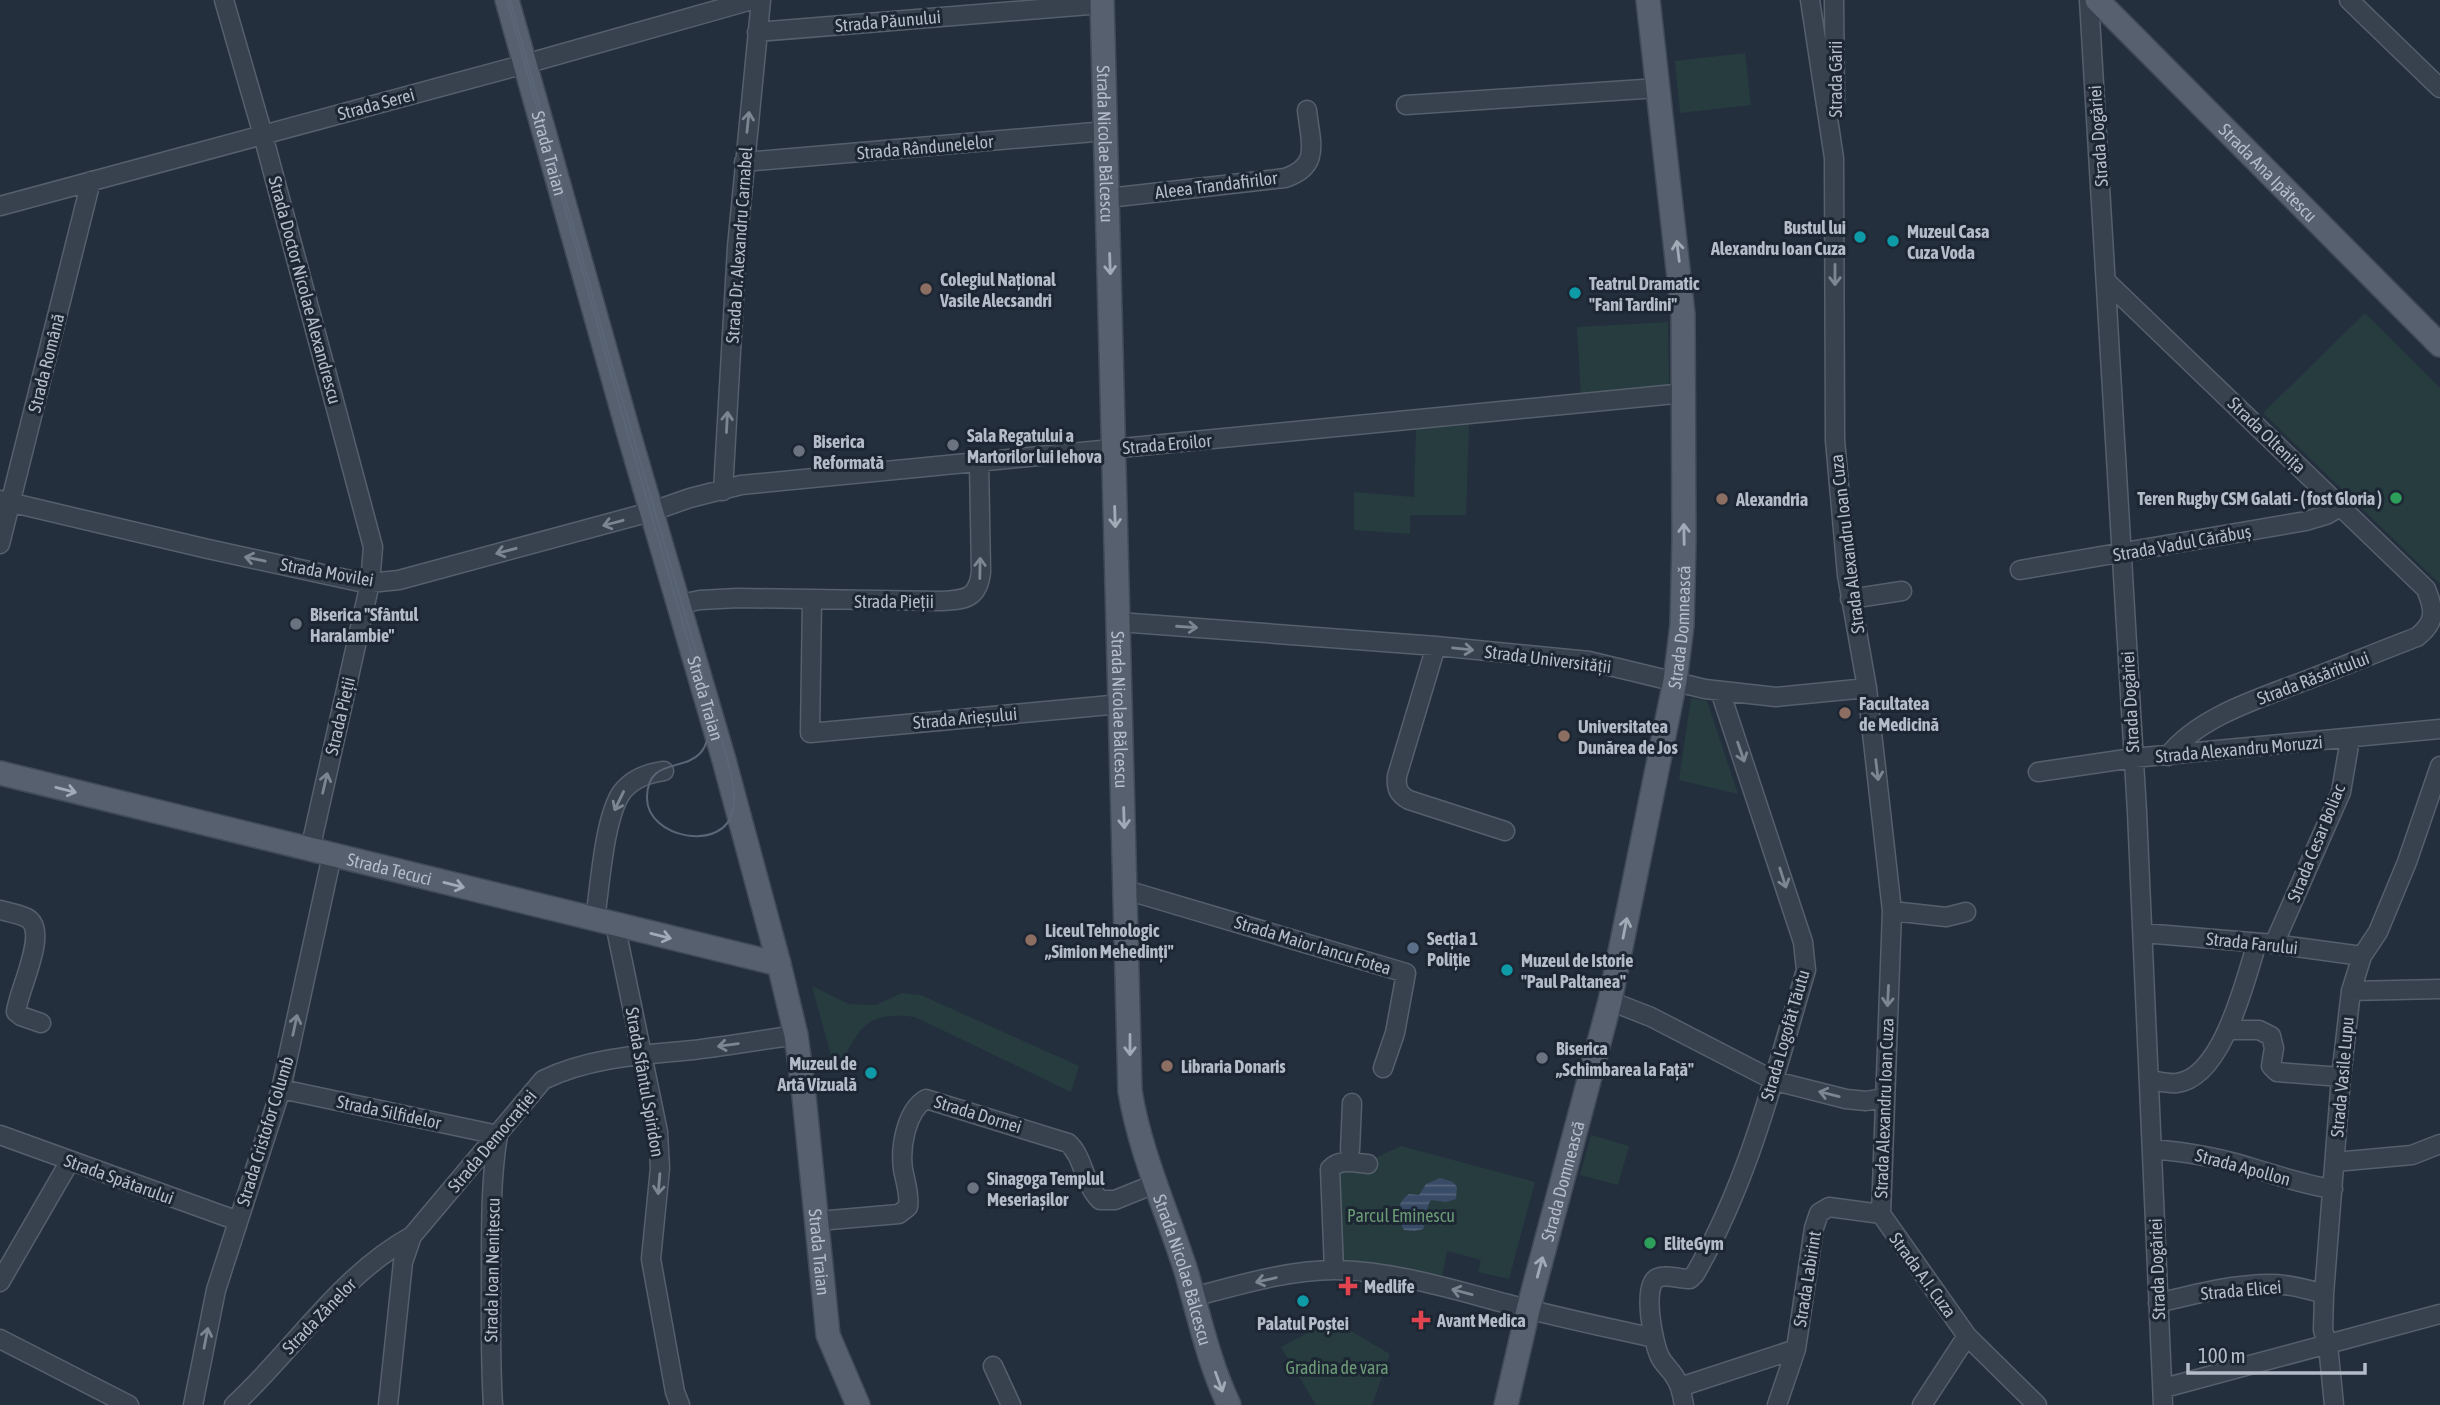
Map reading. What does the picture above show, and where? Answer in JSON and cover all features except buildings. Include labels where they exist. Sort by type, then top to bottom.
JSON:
[{"type":"main road","name":"Strada Traian","points":[[507,0],[680,604],[779,964],[796,1035],[818,1221],[828,1335],[858,1405]]},
{"type":"main road","name":"Strada Domnească","points":[[1506,1405],[1528,1310],[1610,1001],[1675,681],[1682,625],[1685,393],[1683,314],[1678,250],[1648,0]]},
{"type":"main road","name":"Strada Ana Ipătescu","points":[[2097,0],[2440,345]]},
{"type":"main road","name":"Strada Nicolae Bălcescu","points":[[1102,2],[1130,1091],[1142,1144],[1157,1183],[1219,1384],[1229,1405]]},
{"type":"main road","name":"Strada Tecuci","points":[[0,774],[779,964]]},
{"type":"street","name":"Strada Doctor Nicolae Alexandrescu","points":[[225,0],[373,547],[370,583]]},
{"type":"street","name":"Strada Serei","points":[[0,206],[752,0]]},
{"type":"street","name":"Strada Dr. Alexandru Carnabel","points":[[723,491],[737,247],[761,0]]},
{"type":"street","name":"Strada Alexandru Ioan Cuza","points":[[1810,0],[1834,158],[1835,440],[1850,599],[1867,688],[1892,911],[1881,1214]]},
{"type":"street","name":"Strada Gării","points":[[1834,0],[1834,158]]},
{"type":"street","name":"Strada Dogăriei","points":[[2089,0],[2143,933],[2164,1397]]},
{"type":"street","points":[[2349,0],[2440,88]]},
{"type":"street","name":"Strada Păunului","points":[[757,32],[1102,2]]},
{"type":"street","points":[[1406,105],[1658,88]]},
{"type":"street","name":"Aleea Trandafirilor","points":[[1108,198],[1285,178],[1299,173],[1307,166],[1311,155],[1307,110]]},
{"type":"street","name":"Strada Rândunelelor","points":[[744,162],[1106,131]]},
{"type":"street","name":"Strada Română","points":[[0,544],[6,501],[91,181]]},
{"type":"street","name":"Strada Oltenița","points":[[2107,282],[2427,589]]},
{"type":"street","name":"Strada Eroilor","points":[[653,512],[690,498],[741,485],[1685,393]]},
{"type":"street","name":"Strada Pieții","points":[[680,604],[738,598],[941,601],[962,599],[975,593],[979,588],[981,572],[979,462]]},
{"type":"street","name":"Strada Movilei","points":[[6,501],[221,552],[370,583],[399,580],[653,512]]},
{"type":"street","name":"Strada Vadul Cărăbuș","points":[[2020,570],[2306,521],[2326,515],[2342,506]]},
{"type":"street","name":"Strada Pieții","points":[[321,853],[370,583]]},
{"type":"street","name":"Strada Răsăritului","points":[[2168,756],[2178,743],[2193,731],[2245,705],[2417,637],[2429,628],[2433,613],[2427,589]]},
{"type":"street","points":[[1850,599],[1902,591]]},
{"type":"street","name":"Strada Arieșului","points":[[812,600],[810,733],[1121,704]]},
{"type":"street","name":"Strada Universității","points":[[1119,622],[1436,646],[1589,661],[1720,691],[1776,696],[1867,688]]},
{"type":"street","points":[[1436,646],[1396,776],[1396,787],[1401,796],[1409,800],[1505,831]]},
{"type":"street","name":"Strada Logofăt Tăutu","points":[[1654,1338],[1649,1295],[1652,1283],[1660,1277],[1690,1279],[1695,1274],[1742,1176],[1774,1080],[1805,970],[1806,959],[1799,929],[1720,691]]},
{"type":"street","name":"Strada Alexandru Moruzzi","points":[[2038,772],[2133,758],[2440,729]]},
{"type":"street","name":"Strada Cesar Boliac","points":[[2150,1080],[2176,1083],[2189,1079],[2205,1066],[2229,1030],[2266,944],[2341,792],[2350,739]]},
{"type":"street","name":"Strada Vasile Lupu","points":[[2334,1405],[2328,1345],[2323,1330],[2324,1294],[2340,1077],[2351,991],[2362,956],[2378,932],[2388,910],[2440,766]]},
{"type":"street","name":"Strada Sfântul Spiridon","points":[[664,771],[641,776],[622,793],[611,823],[605,922],[642,1055],[661,1150],[651,1258],[675,1392],[680,1405]]},
{"type":"street","name":"Strada Cristofor Columb","points":[[193,1405],[215,1290],[281,1089],[321,853]]},
{"type":"street","name":"Strada Maior Iancu Fotea","points":[[1126,890],[1406,973],[1395,1033],[1383,1068]]},
{"type":"street","points":[[0,910],[27,918],[36,931],[16,1008],[18,1015],[41,1023]]},
{"type":"street","points":[[1892,911],[1947,917],[1966,912]]},
{"type":"street","name":"Strada Farului","points":[[2143,933],[2362,956]]},
{"type":"street","points":[[2351,991],[2440,989]]},
{"type":"street","points":[[1610,1001],[1651,1017],[1774,1080],[1846,1099],[1866,1101],[1884,1098]]},
{"type":"street","points":[[2229,1030],[2259,1030],[2271,1036],[2274,1048],[2272,1066],[2277,1072],[2340,1077]]},
{"type":"street","name":"Strada Democrației","points":[[388,1405],[403,1262],[412,1236],[542,1080],[572,1068],[642,1055],[796,1035]]},
{"type":"street","name":"Strada Silfidelor","points":[[281,1089],[498,1135]]},
{"type":"street","name":"Strada Dornei","points":[[818,1221],[899,1214],[908,1207],[902,1166],[905,1134],[910,1118],[919,1103],[926,1099],[1068,1143],[1074,1149],[1090,1190],[1100,1200],[1115,1200],[1157,1183]]},
{"type":"street","points":[[1350,1150],[1352,1103]]},
{"type":"street","name":"Strada Spătarului","points":[[0,1135],[238,1221]]},
{"type":"street","name":"Strada Ioan Nenițescu","points":[[493,1405],[490,1325],[491,1220],[498,1135]]},
{"type":"street","points":[[2335,1162],[2413,1155],[2440,1144]]},
{"type":"street","name":"Strada Apollon","points":[[2153,1150],[2189,1152],[2311,1186],[2333,1189]]},
{"type":"street","points":[[0,1282],[70,1161]]},
{"type":"street","points":[[1334,1270],[1330,1169],[1340,1162],[1368,1164]]},
{"type":"street","name":"Strada Labirint","points":[[1777,1405],[1796,1349],[1814,1228],[1819,1213],[1829,1207],[1881,1214]]},
{"type":"street","name":"Strada A.I. Cuza","points":[[1881,1214],[1967,1336],[2037,1405]]},
{"type":"street","name":"Strada Zânelor","points":[[234,1405],[337,1296],[390,1248],[412,1236]]},
{"type":"street","points":[[1193,1297],[1281,1276],[1334,1270],[1391,1275],[1528,1310],[1654,1338],[1660,1357],[1676,1379],[1682,1396],[1796,1349]]},
{"type":"street","name":"Strada Elicei","points":[[2158,1303],[2211,1291],[2271,1284],[2294,1286],[2324,1294]]},
{"type":"street","points":[[2164,1397],[2328,1345],[2440,1314]]},
{"type":"street","points":[[1922,1405],[1967,1336]]},
{"type":"street","points":[[0,1339],[129,1405]]},
{"type":"street","points":[[993,1366],[1012,1405]]},
{"type":"green space","points":[[1745,53],[1751,105],[1680,113],[1675,61]]},
{"type":"green space","name":"Teren Rugby CSM Galati - ( fost Gloria )","points":[[2365,313],[2440,388],[2440,584],[2263,413]]},
{"type":"green space","points":[[1668,322],[1669,387],[1581,397],[1577,327]]},
{"type":"green space","points":[[1469,425],[1466,515],[1410,515],[1410,534],[1354,530],[1354,492],[1414,497],[1416,429]]},
{"type":"green space","points":[[1691,698],[1707,701],[1738,794],[1679,780]]},
{"type":"green space","points":[[812,986],[849,1004],[876,1005],[902,993],[921,995],[1079,1066],[1071,1092],[915,1017],[883,1017],[864,1027],[850,1046],[836,1074]]},
{"type":"green space","points":[[1591,1135],[1629,1146],[1618,1185],[1580,1175]]},
{"type":"green space","name":"Parcul Eminescu","points":[[1401,1146],[1535,1182],[1509,1279],[1478,1272],[1481,1260],[1447,1251],[1442,1278],[1337,1267],[1335,1166],[1371,1160]]},
{"type":"green space","name":"Gradina de vara","points":[[1332,1320],[1390,1354],[1372,1405],[1316,1405],[1281,1347]]},
{"type":"water","points":[[1440,1178],[1453,1182],[1457,1187],[1456,1199],[1446,1202],[1431,1200],[1423,1229],[1404,1230],[1399,1215],[1402,1202],[1409,1194],[1419,1195],[1426,1184]]},
{"type":"tram line","points":[[507,0],[709,713],[708,737],[702,751],[692,759],[658,772],[650,781],[647,797],[650,811],[659,823],[672,831],[702,836],[716,832],[727,824],[733,810],[734,794],[730,770],[608,351],[510,0]]},
{"type":"place","name":"Bustul lui Alexandru Ioan Cuza","points":[[1860,237]]},
{"type":"place","name":"Muzeul Casa Cuza Voda","points":[[1893,241]]},
{"type":"place","name":"Colegiul Național Vasile Alecsandri","points":[[926,289]]},
{"type":"place","name":"Teatrul Dramatic \"Fani Tardini\"","points":[[1575,293]]},
{"type":"place","name":"Sala Regatului a Martorilor lui Iehova","points":[[953,445]]},
{"type":"place","name":"Biserica Reformată","points":[[799,451]]},
{"type":"place","name":"Teren Rugby CSM Galati - ( fost Gloria )","points":[[2396,498]]},
{"type":"place","name":"Alexandria","points":[[1722,499]]},
{"type":"place","name":"Biserica \"Sfântul Haralambie\"","points":[[296,624]]},
{"type":"place","name":"Facultatea de Medicină","points":[[1845,713]]},
{"type":"place","name":"Universitatea Dunărea de Jos","points":[[1564,736]]},
{"type":"place","name":"Liceul Tehnologic ,,Simion Mehedinți\"","points":[[1031,940]]},
{"type":"place","name":"Secția 1 Poliție","points":[[1413,948]]},
{"type":"place","name":"Muzeul de Istorie \"Paul Paltanea\"","points":[[1507,970]]},
{"type":"place","name":"Biserica „Schimbarea la Față\"","points":[[1542,1058]]},
{"type":"place","name":"Libraria Donaris","points":[[1167,1066]]},
{"type":"place","name":"Muzeul de Artă Vizuală","points":[[871,1073]]},
{"type":"place","name":"Sinagoga Templul Meseriașilor","points":[[973,1188]]},
{"type":"place","name":"EliteGym","points":[[1650,1243]]},
{"type":"place","name":"Medlife","points":[[1348,1286]]},
{"type":"place","name":"Palatul Poștei","points":[[1303,1301]]},
{"type":"place","name":"Avant Medica","points":[[1421,1320]]}]
